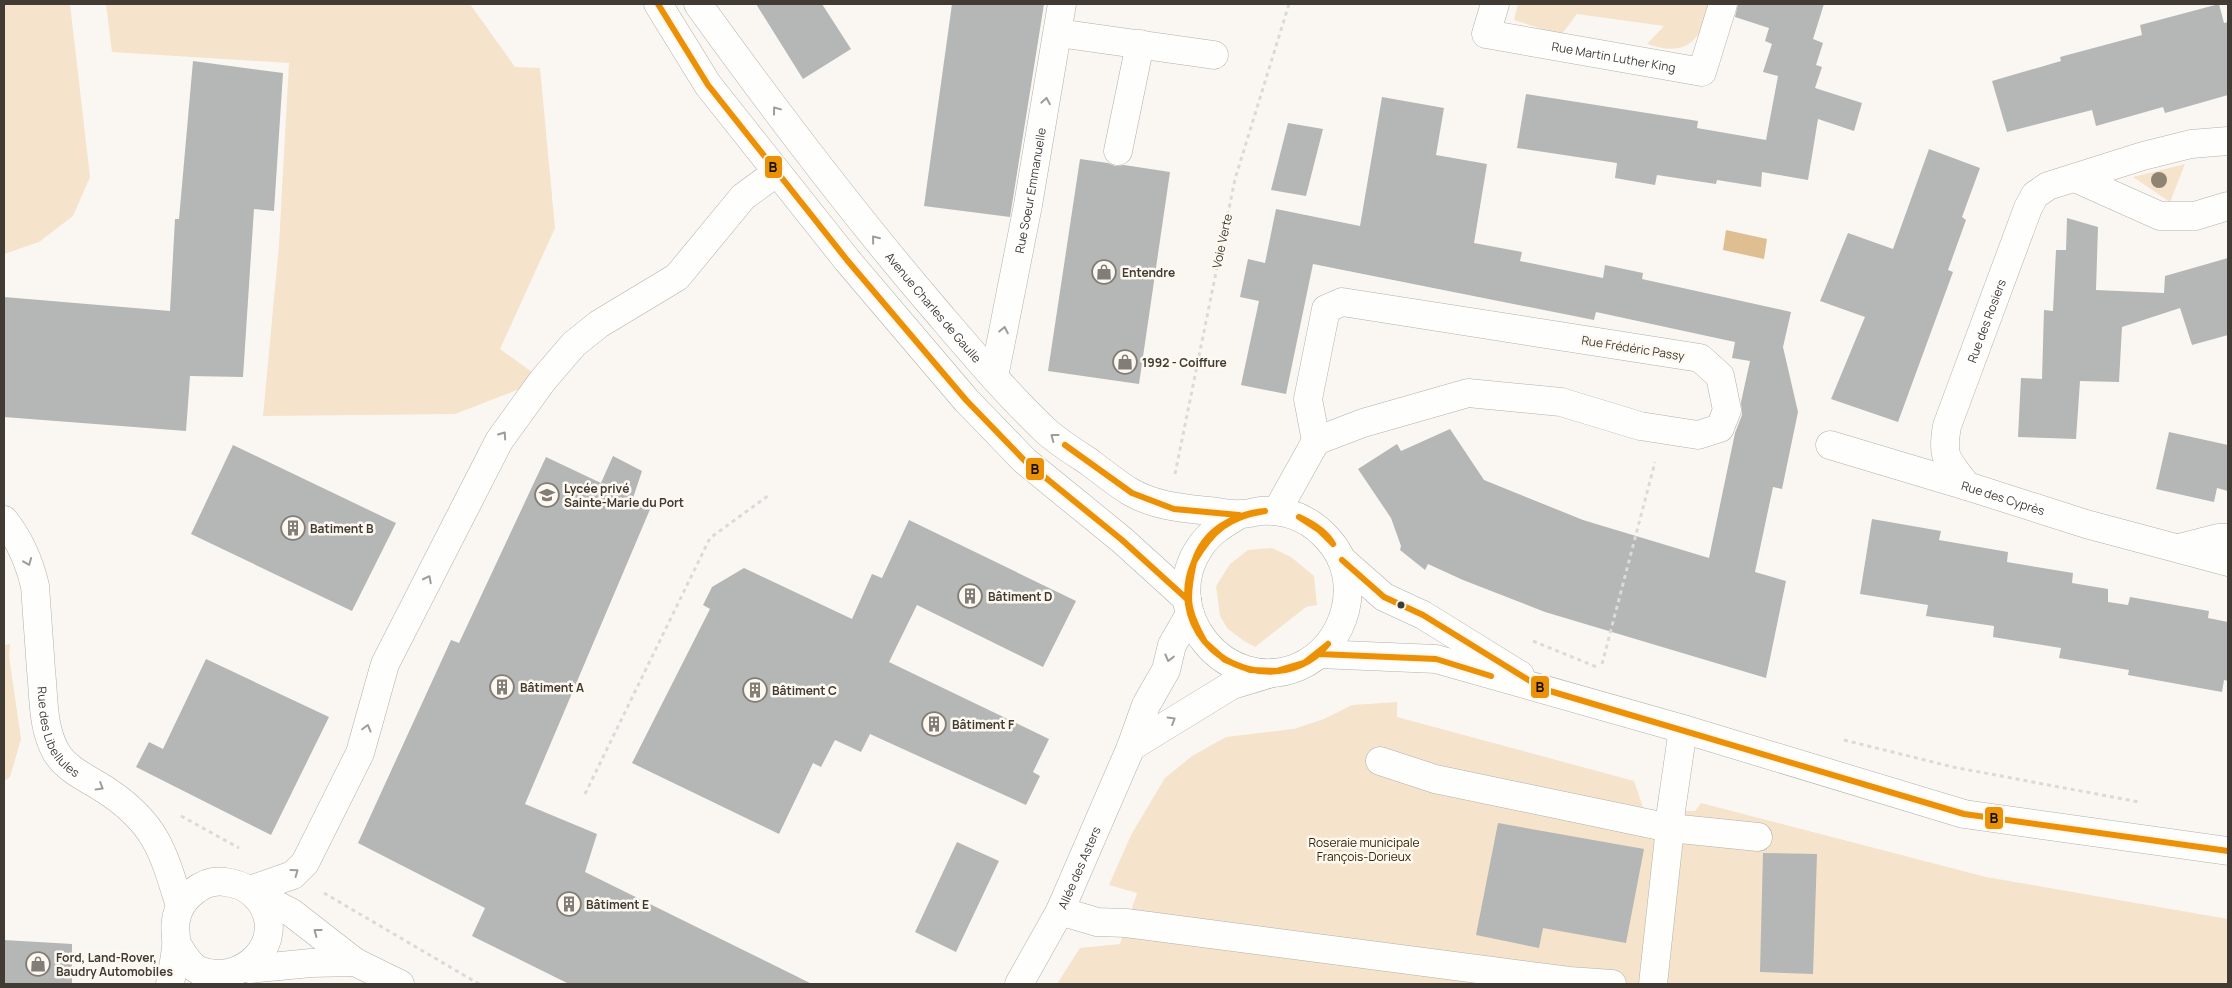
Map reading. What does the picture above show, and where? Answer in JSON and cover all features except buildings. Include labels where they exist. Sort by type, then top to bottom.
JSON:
[{"type":"street","points":[[658,4],[708,85],[847,260],[966,400],[1025,461],[1122,540],[1188,607],[1199,634],[1213,651],[1230,664],[1251,671],[1272,673]]},
{"type":"street","name":"Avenue Charles de Gaulle","points":[[698,4],[758,87],[876,241],[994,377],[1049,433],[1132,493],[1174,509],[1239,515]]},
{"type":"street","name":"Rue Soeur Emmanuelle","points":[[994,377],[1024,224],[1062,4]]},
{"type":"street","name":"Rue Martin Luther King","points":[[1495,4],[1486,34],[1702,72],[1723,4]]},
{"type":"street","points":[[1058,33],[1214,55]]},
{"type":"street","points":[[1118,151],[1140,44]]},
{"type":"street","name":"Rue des Rosiers","points":[[1967,486],[1946,457],[1943,447],[1947,426],[2028,208],[2035,195],[2048,186],[2191,144],[2228,141]]},
{"type":"street","points":[[253,892],[293,875],[305,863],[360,753],[385,664],[499,440],[543,380],[574,344],[599,324],[677,277],[743,197],[777,172]]},
{"type":"street","points":[[2075,178],[2160,216],[2195,216],[2228,206]]},
{"type":"street","name":"Rue Frédéric Passy","points":[[1342,302],[1700,358],[1720,376],[1728,410],[1720,428],[1698,435],[1640,426],[1561,402],[1468,393],[1363,423],[1316,440],[1308,399],[1326,309],[1342,302]]},
{"type":"street","points":[[1277,510],[1316,440]]},
{"type":"street","name":"Rue des Cyprès","points":[[1830,445],[2086,524],[2228,562]]},
{"type":"street","points":[[1131,747],[1232,685],[1297,668],[1319,654],[1336,635],[1346,612],[1348,586],[1342,560],[1332,542],[1317,527],[1298,516],[1277,510],[1239,515],[1216,528],[1199,548],[1189,573],[1188,607]]},
{"type":"street","name":"Rue des Libellules","points":[[4,520],[18,538],[30,566],[35,586],[47,730],[57,753],[74,771],[110,793],[143,820],[157,839],[180,906]]},
{"type":"street","name":"Rue des Cyprès","points":[[2177,548],[2218,538],[2228,538]]},
{"type":"street","points":[[1342,560],[1384,597],[1423,615],[1543,689]]},
{"type":"street","name":"Allée des Asters","points":[[1019,984],[1060,911],[1131,747],[1146,705],[1166,670],[1172,645],[1188,607]]},
{"type":"street","points":[[1319,654],[1436,659],[1683,729],[1964,814],[2228,851]]},
{"type":"street","points":[[1653,984],[1671,811],[1683,729]]},
{"type":"street","points":[[1380,761],[1435,780],[1670,828],[1758,837]]},
{"type":"street","points":[[170,984],[177,944],[176,918],[180,906],[192,892],[205,884],[221,881],[236,883],[292,913],[355,962],[400,984]]},
{"type":"street","points":[[236,976],[261,958],[268,942],[270,925],[265,908],[253,892]]},
{"type":"street","points":[[1060,911],[1097,922],[1126,923],[1504,978],[1612,984]]},
{"type":"street","points":[[177,944],[186,959],[199,971],[216,976],[236,976],[311,963],[355,962]]},
{"type":"path","name":"Voie Verte","points":[[1174,482],[1235,179],[1289,4]]},
{"type":"path","points":[[1602,664],[1663,430]]},
{"type":"path","points":[[585,794],[710,538],[769,495]]},
{"type":"path","points":[[1532,641],[1604,670]]},
{"type":"path","points":[[1842,740],[1953,767],[2141,802]]},
{"type":"green space","points":[[4,4],[70,4],[90,177],[73,216],[39,242],[4,254]]},
{"type":"green space","points":[[106,4],[470,4],[515,67],[540,68],[555,228],[500,349],[543,380],[455,414],[263,416],[279,245],[289,63],[112,52]]},
{"type":"green space","points":[[1518,4],[1711,4],[1707,17],[1697,36],[1690,43],[1673,49],[1647,44],[1664,26],[1577,14],[1561,35],[1514,20]]},
{"type":"green space","points":[[2185,164],[2170,202],[2133,177]]},
{"type":"green space","points":[[1272,548],[1291,557],[1314,576],[1317,605],[1306,607],[1255,647],[1228,629],[1220,616],[1216,586],[1230,564],[1248,550]]},
{"type":"green space","points":[[10,644],[9,656],[21,739],[10,777],[4,781],[4,645]]},
{"type":"green space","name":"Roseraie municipale François-Dorieux","points":[[1397,702],[1397,717],[1634,781],[1644,810],[1695,811],[1701,803],[1986,877],[2228,919],[2228,984],[1057,984],[1080,948],[1120,944],[1137,893],[1109,885],[1131,835],[1165,778],[1192,756],[1226,737],[1294,729],[1324,719],[1352,705]]},
{"type":"shaded area","points":[[1726,230],[1767,239],[1764,259],[1723,250]]},
{"type":"transit line","name":"B","points":[[658,4],[708,85],[847,260],[966,400],[1025,461],[1122,540],[1187,599]]},
{"type":"transit line","name":"B","points":[[1065,445],[1132,493],[1174,509],[1239,515]]},
{"type":"transit line","name":"B","points":[[1194,562],[1205,541],[1221,526],[1242,516],[1265,511]]},
{"type":"transit line","name":"B","points":[[1194,562],[1207,542],[1222,527],[1241,517],[1265,511]]},
{"type":"transit line","name":"B","points":[[1299,517],[1327,535],[1333,544]]},
{"type":"transit line","name":"B","points":[[1299,517],[1319,530],[1333,544]]},
{"type":"transit line","name":"B","points":[[1342,560],[1384,597],[1423,615],[1543,689],[1964,814],[2228,851]]},
{"type":"transit line","name":"B","points":[[1194,562],[1189,603],[1194,621],[1205,642]]},
{"type":"transit line","name":"B","points":[[1194,562],[1188,583],[1188,604],[1194,624],[1205,642]]},
{"type":"transit line","name":"B","points":[[1206,643],[1225,660],[1250,670],[1277,671],[1304,663],[1328,644]]},
{"type":"transit line","name":"B","points":[[1206,643],[1219,655],[1234,664],[1267,672],[1301,665],[1315,657],[1328,644]]},
{"type":"transit line","name":"B","points":[[1319,654],[1436,659],[1491,676]]},
{"type":"place","name":"Entendre","points":[[1104,272]]},
{"type":"place","name":"1992 - Coiffure","points":[[1125,362]]},
{"type":"place","name":"Lycée privé Sainte-Marie du Port","points":[[547,495]]},
{"type":"place","name":"Batiment B","points":[[293,528]]},
{"type":"place","name":"Bâtiment D","points":[[970,596]]},
{"type":"place","name":"Bâtiment A","points":[[502,687]]},
{"type":"place","name":"Bâtiment C","points":[[755,690]]},
{"type":"place","name":"Bâtiment F","points":[[934,724]]},
{"type":"place","name":"Bâtiment E","points":[[569,904]]},
{"type":"place","name":"Ford, Land-Rover, Baudry Automobiles","points":[[38,964]]}]
